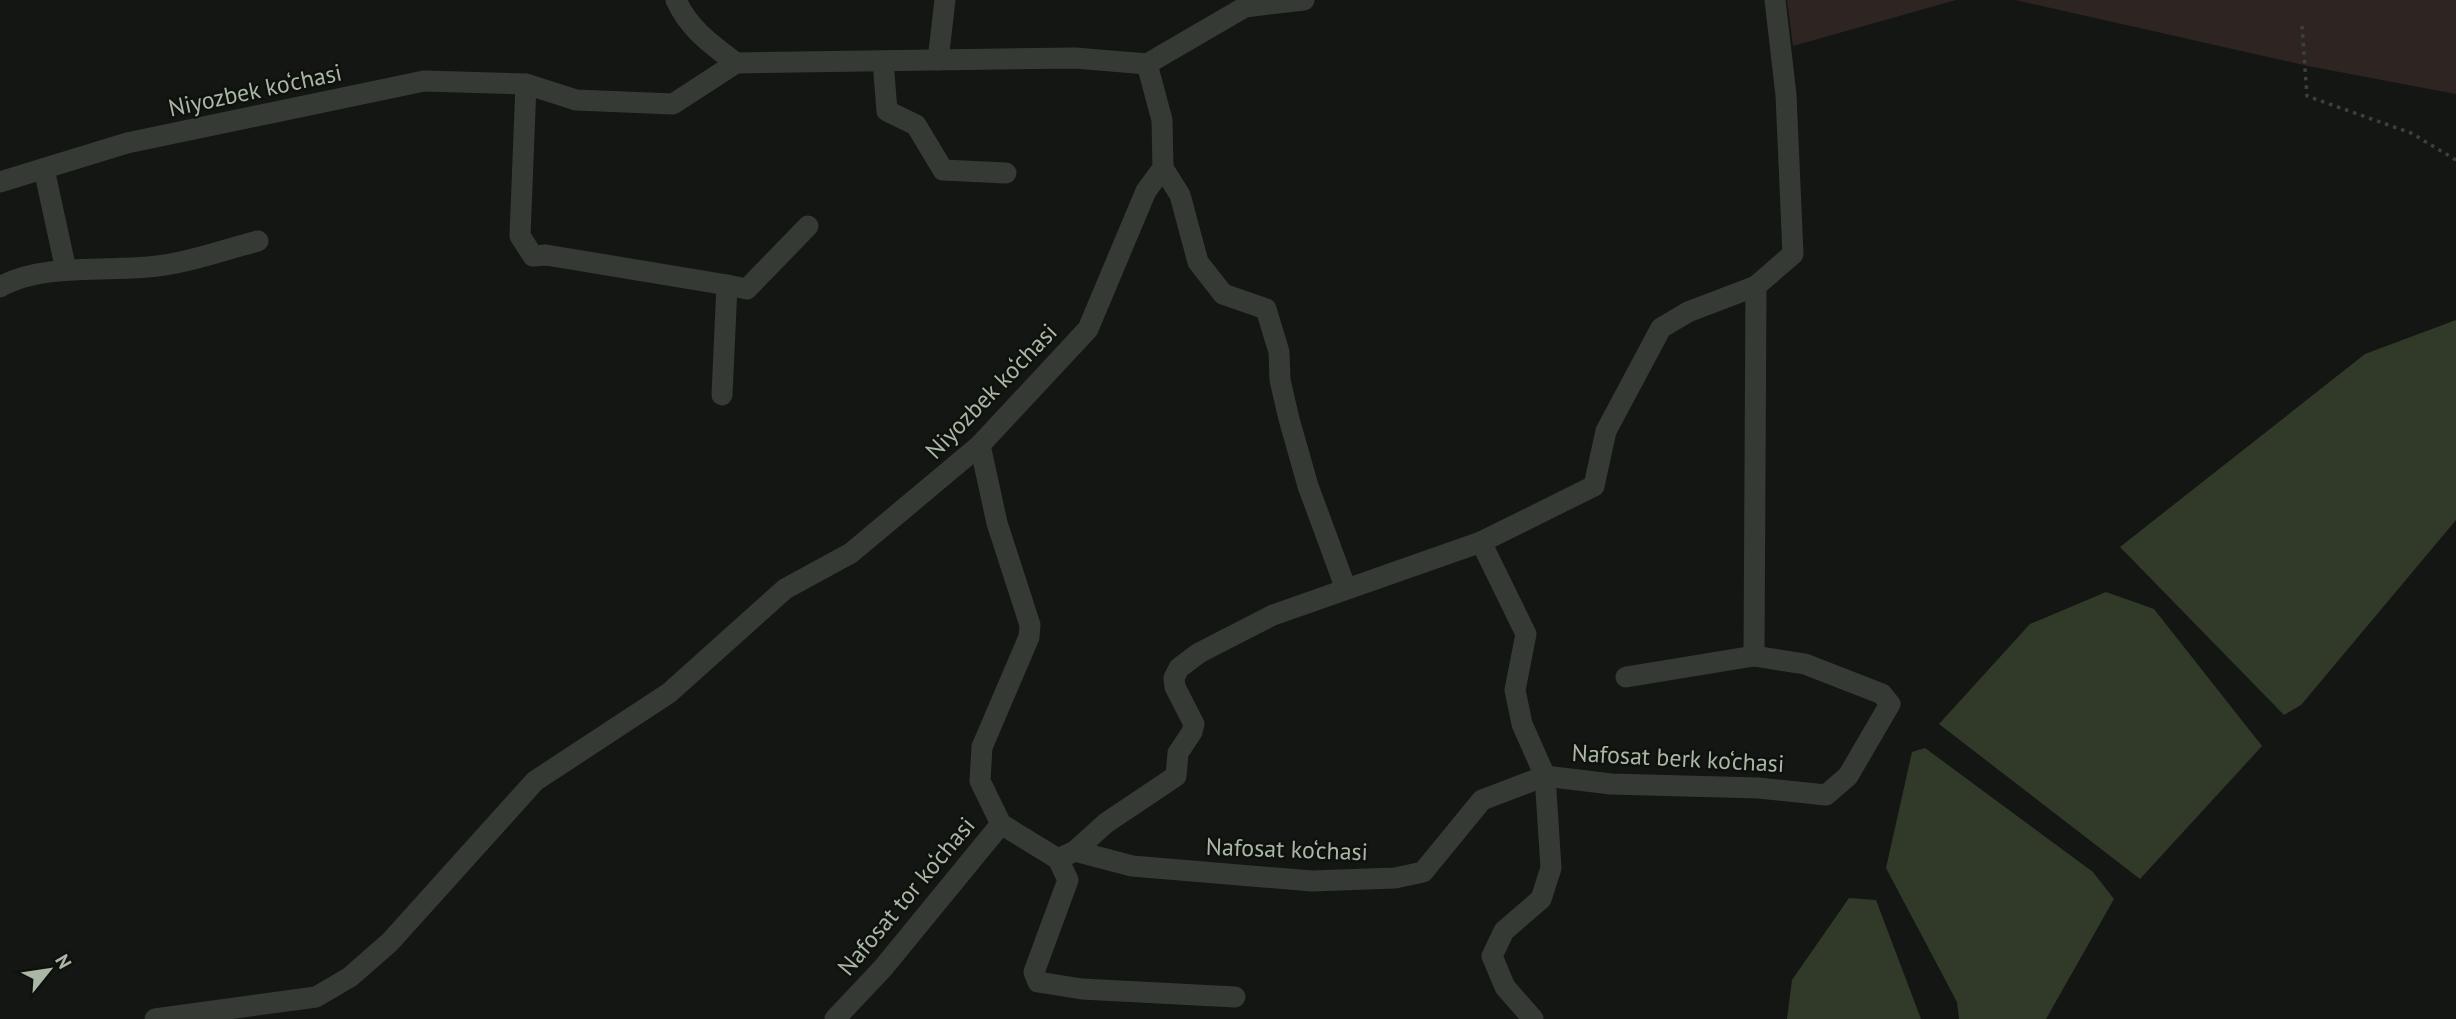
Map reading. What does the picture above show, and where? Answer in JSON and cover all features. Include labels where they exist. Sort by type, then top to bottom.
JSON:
[{"type":"street","points":[[676,0],[684,17],[702,38],[736,63],[1074,58],[1147,65],[1243,3],[1304,0]]},
{"type":"street","points":[[938,60],[946,0]]},
{"type":"street","points":[[1235,997],[1082,989],[1038,982],[1034,972],[1068,880],[1067,855],[1105,822],[1177,776],[1178,753],[1192,732],[1194,724],[1175,687],[1174,678],[1179,668],[1199,653],[1273,615],[1481,542],[1594,486],[1606,431],[1661,328],[1688,312],[1756,286],[1793,254],[1786,95],[1775,0]]},
{"type":"street","points":[[883,61],[887,111],[916,125],[943,170],[1006,173]]},
{"type":"street","name":"Niyozbek ko‘chasi","points":[[0,182],[127,143],[424,82],[526,84],[576,100],[673,104],[736,63]]},
{"type":"street","points":[[1147,65],[1162,120],[1163,168],[1180,195],[1198,262],[1223,294],[1266,309],[1279,352],[1280,380],[1289,419],[1308,486],[1346,589]]},
{"type":"street","points":[[526,84],[520,236],[533,256],[546,255],[747,289],[808,226]]},
{"type":"street","name":"Niyozbek ko‘chasi","points":[[155,1019],[316,997],[350,977],[390,942],[535,781],[668,693],[785,589],[851,553],[980,445],[1088,329],[1146,191],[1163,168]]},
{"type":"street","points":[[44,169],[66,271]]},
{"type":"street","points":[[0,287],[9,281],[66,271],[151,267],[258,241]]},
{"type":"street","points":[[722,395],[727,285]]},
{"type":"street","points":[[1754,656],[1756,286]]},
{"type":"street","name":"Nafosat tor ko‘chasi","points":[[835,1019],[883,968],[1001,824],[980,781],[982,747],[1029,637],[1030,625],[997,523],[980,445]]},
{"type":"street","points":[[1481,542],[1526,634],[1516,690],[1522,724],[1545,776]]},
{"type":"street","name":"Nafosat berk ko‘chasi","points":[[1533,1019],[1505,987],[1492,956],[1504,931],[1541,899],[1551,868],[1545,776],[1611,784],[1758,788],[1826,795],[1848,776],[1889,704],[1882,694],[1805,664],[1754,656],[1626,677]]},
{"type":"street","name":"Nafosat ko‘chasi","points":[[1001,824],[1067,855],[1132,866],[1312,881],[1395,878],[1423,872],[1482,800],[1545,776]]},
{"type":"path","points":[[2302,26],[2307,96],[2411,133],[2456,160]]},
{"type":"shaded area","points":[[1787,0],[1956,0],[1793,46]]},
{"type":"shaded area","points":[[2015,0],[2456,0],[2456,94],[2313,67]]},
{"type":"shaded area","points":[[2456,320],[2456,520],[2301,705],[2284,715],[2120,547],[2365,354]]},
{"type":"shaded area","points":[[2106,592],[2154,609],[2262,746],[2140,879],[1939,724],[2030,624]]},
{"type":"shaded area","points":[[1925,748],[2093,872],[2114,899],[2046,1019],[1959,1019],[1957,1002],[1886,868],[1912,752]]},
{"type":"shaded area","points":[[1849,898],[1876,900],[1921,1019],[1787,1019],[1792,980]]}]
